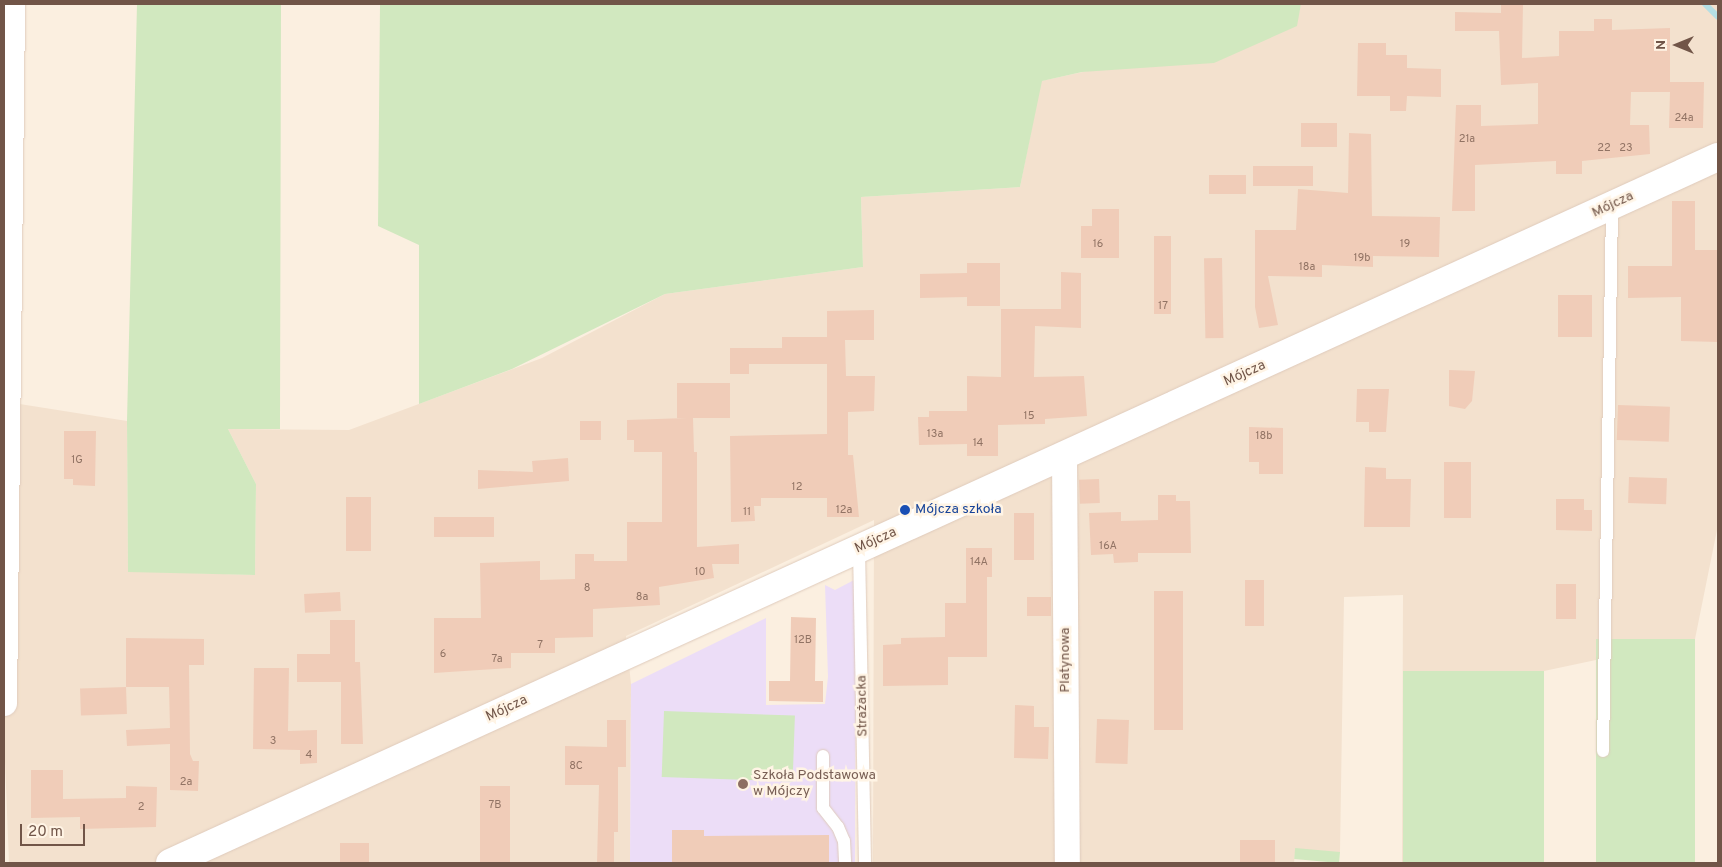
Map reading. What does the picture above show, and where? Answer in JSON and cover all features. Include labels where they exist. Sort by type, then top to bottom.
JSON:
[{"type":"street","points":[[4,703],[12,4]]},
{"type":"street","name":"Mójcza","points":[[170,863],[1718,157]]},
{"type":"street","name":"Platynowa","points":[[1064,456],[1067,863]]},
{"type":"lane","points":[[1604,751],[1612,206]]},
{"type":"lane","name":"Strażacka","points":[[860,549],[865,863]]},
{"type":"lane","points":[[823,756],[823,808],[841,834],[844,863]]},
{"type":"shaded area","points":[[1301,4],[1718,4],[1718,525],[1695,639],[1544,671],[1544,863],[1402,863],[1403,595],[1344,597],[1340,852],[1295,853],[1294,863],[873,863],[874,520],[626,636],[631,684],[630,863],[9,863],[4,736],[7,402],[127,421],[128,571],[255,575],[256,484],[228,429],[349,430],[542,358],[665,294],[863,267],[861,197],[1020,187],[1041,81],[1296,26]]},
{"type":"shaded area","name":"Szkoła Podstawowa w Mójczy","points":[[856,579],[855,863],[630,863],[631,684],[766,618],[766,705],[825,704],[828,677],[825,585],[835,590]]},
{"type":"green space","points":[[137,4],[281,4],[280,429],[228,429],[256,484],[255,575],[128,572],[127,421]]},
{"type":"green space","points":[[380,4],[1301,4],[1297,26],[1214,63],[1082,72],[1042,81],[1020,187],[861,197],[863,267],[665,294],[512,369],[419,404],[419,245],[378,226]]},
{"type":"green space","points":[[1596,639],[1695,639],[1695,863],[1596,863]]},
{"type":"green space","points":[[1403,671],[1544,671],[1544,863],[1403,863]]},
{"type":"green space","points":[[664,711],[795,716],[793,782],[662,777]]},
{"type":"green space","points":[[1295,848],[1340,852],[1339,863],[1294,859]]},
{"type":"building","points":[[1501,4],[1523,4],[1522,58],[1559,56],[1559,31],[1594,31],[1594,19],[1612,19],[1612,30],[1670,28],[1670,82],[1704,82],[1703,128],[1669,128],[1670,92],[1631,92],[1630,125],[1649,125],[1650,154],[1582,161],[1582,174],[1556,174],[1556,161],[1475,165],[1475,211],[1452,211],[1456,105],[1481,105],[1481,126],[1538,124],[1538,83],[1501,85],[1499,31],[1455,31],[1455,12],[1501,13]]},
{"type":"building","points":[[1358,43],[1386,43],[1386,55],[1407,55],[1407,68],[1441,69],[1441,97],[1407,96],[1406,111],[1390,111],[1390,96],[1357,96]]},
{"type":"building","points":[[1301,123],[1337,123],[1337,147],[1301,147]]},
{"type":"building","points":[[1349,133],[1371,134],[1372,216],[1440,217],[1439,257],[1373,256],[1373,267],[1322,265],[1322,277],[1268,276],[1278,325],[1259,328],[1255,307],[1255,230],[1296,230],[1298,189],[1348,193]]},
{"type":"building","points":[[1253,166],[1313,166],[1313,186],[1253,186]]},
{"type":"building","points":[[1209,175],[1246,175],[1246,194],[1209,194]]},
{"type":"building","points":[[1672,201],[1695,201],[1695,250],[1718,250],[1718,342],[1681,341],[1681,297],[1628,298],[1628,266],[1672,266]]},
{"type":"building","points":[[1092,209],[1119,209],[1119,258],[1081,258],[1081,226],[1092,226]]},
{"type":"building","points":[[1154,236],[1171,236],[1171,314],[1154,314]]},
{"type":"building","points":[[1204,258],[1222,258],[1223,338],[1205,338]]},
{"type":"building","points":[[967,263],[1000,263],[1000,306],[967,306],[967,297],[920,298],[920,274],[967,273]]},
{"type":"building","points":[[1061,272],[1081,273],[1081,328],[1035,326],[1034,377],[1084,376],[1087,416],[1045,419],[1045,424],[998,425],[998,456],[967,456],[967,444],[919,445],[918,417],[929,417],[929,411],[967,411],[967,376],[1001,377],[1001,309],[1061,309]]},
{"type":"building","points":[[1558,295],[1592,295],[1592,337],[1558,337]]},
{"type":"building","points":[[874,310],[874,340],[845,340],[846,376],[875,376],[874,411],[848,412],[848,455],[853,455],[859,517],[827,517],[827,498],[761,498],[761,506],[754,506],[755,521],[731,522],[730,436],[827,434],[827,364],[749,364],[749,374],[730,374],[730,348],[782,348],[782,337],[827,337],[827,311]]},
{"type":"building","points":[[1449,370],[1475,371],[1472,401],[1465,409],[1449,406]]},
{"type":"building","points":[[677,383],[730,383],[730,418],[693,418],[694,452],[697,452],[697,547],[739,544],[739,564],[712,564],[714,578],[659,587],[660,605],[593,609],[593,637],[555,638],[555,653],[511,653],[511,668],[434,673],[434,618],[481,618],[480,563],[540,561],[540,580],[575,579],[575,554],[594,554],[594,561],[627,561],[627,522],[662,522],[662,452],[634,452],[634,440],[627,440],[627,420],[687,418],[677,418]]},
{"type":"building","points":[[1357,389],[1389,389],[1386,432],[1369,432],[1369,422],[1356,422]]},
{"type":"building","points":[[1618,405],[1670,407],[1669,442],[1617,440]]},
{"type":"building","points":[[580,421],[601,421],[601,440],[580,440]]},
{"type":"building","points":[[1249,427],[1283,428],[1283,474],[1259,474],[1259,462],[1249,462]]},
{"type":"building","points":[[64,431],[96,431],[95,486],[73,485],[73,479],[64,479]]},
{"type":"building","points":[[568,458],[569,481],[478,489],[478,470],[533,472],[532,461]]},
{"type":"building","points":[[1444,462],[1471,462],[1471,518],[1444,518]]},
{"type":"building","points":[[1365,467],[1386,468],[1386,479],[1411,479],[1410,527],[1364,527]]},
{"type":"building","points":[[1629,477],[1667,478],[1666,504],[1628,503]]},
{"type":"building","points":[[1099,479],[1100,503],[1080,504],[1079,480]]},
{"type":"building","points":[[1158,495],[1176,495],[1176,501],[1190,501],[1191,553],[1138,553],[1138,562],[1114,563],[1113,554],[1091,555],[1089,513],[1121,512],[1121,521],[1158,520]]},
{"type":"building","points":[[346,497],[371,497],[371,551],[346,551]]},
{"type":"building","points":[[1556,499],[1584,499],[1584,510],[1592,510],[1592,531],[1556,530]]},
{"type":"building","points":[[1014,513],[1034,513],[1034,560],[1014,560]]},
{"type":"building","points":[[434,517],[494,517],[494,537],[434,537]]},
{"type":"building","points":[[966,548],[992,548],[992,577],[987,577],[987,657],[948,657],[948,685],[883,686],[883,645],[901,644],[901,638],[945,637],[945,603],[966,603]]},
{"type":"building","points":[[1245,580],[1264,580],[1264,626],[1245,626]]},
{"type":"building","points":[[1556,584],[1576,584],[1576,619],[1556,619]]},
{"type":"building","points":[[1154,591],[1183,591],[1183,730],[1154,730]]},
{"type":"building","points":[[340,592],[341,611],[305,613],[304,594]]},
{"type":"building","points":[[1027,597],[1051,597],[1051,616],[1027,616]]},
{"type":"building","points":[[791,617],[816,618],[815,681],[823,681],[823,702],[769,701],[769,681],[790,681]]},
{"type":"building","points":[[330,620],[355,620],[355,662],[360,662],[363,744],[341,744],[341,682],[297,682],[297,654],[330,654]]},
{"type":"building","points":[[126,638],[204,639],[204,665],[189,665],[190,754],[193,761],[199,761],[198,791],[170,790],[170,744],[127,746],[126,730],[170,728],[169,687],[126,687]]},
{"type":"building","points":[[254,668],[289,668],[288,731],[317,730],[317,763],[300,764],[300,750],[253,749]]},
{"type":"building","points":[[126,687],[127,714],[81,716],[80,689]]},
{"type":"building","points":[[1015,705],[1034,706],[1034,727],[1049,727],[1048,759],[1014,758]]},
{"type":"building","points":[[1097,719],[1129,720],[1127,764],[1095,763]]},
{"type":"building","points":[[607,720],[626,720],[626,767],[618,767],[618,832],[614,832],[614,863],[597,863],[599,785],[565,785],[565,746],[607,747]]},
{"type":"building","points":[[31,770],[63,770],[63,799],[126,798],[126,786],[157,787],[156,827],[80,829],[80,817],[31,818]]},
{"type":"building","points":[[480,786],[510,786],[510,863],[480,863]]},
{"type":"building","points":[[672,830],[704,830],[704,836],[829,835],[829,863],[672,863]]},
{"type":"building","points":[[1240,840],[1275,840],[1275,863],[1240,863]]},
{"type":"building","points":[[340,843],[369,843],[369,863],[340,863]]},
{"type":"waterway","points":[[1705,4],[1718,17]]},
{"type":"place","name":"Mójcza szkoła","points":[[905,510]]},
{"type":"place","name":"Szkoła Podstawowa w Mójczy","points":[[743,784]]}]
